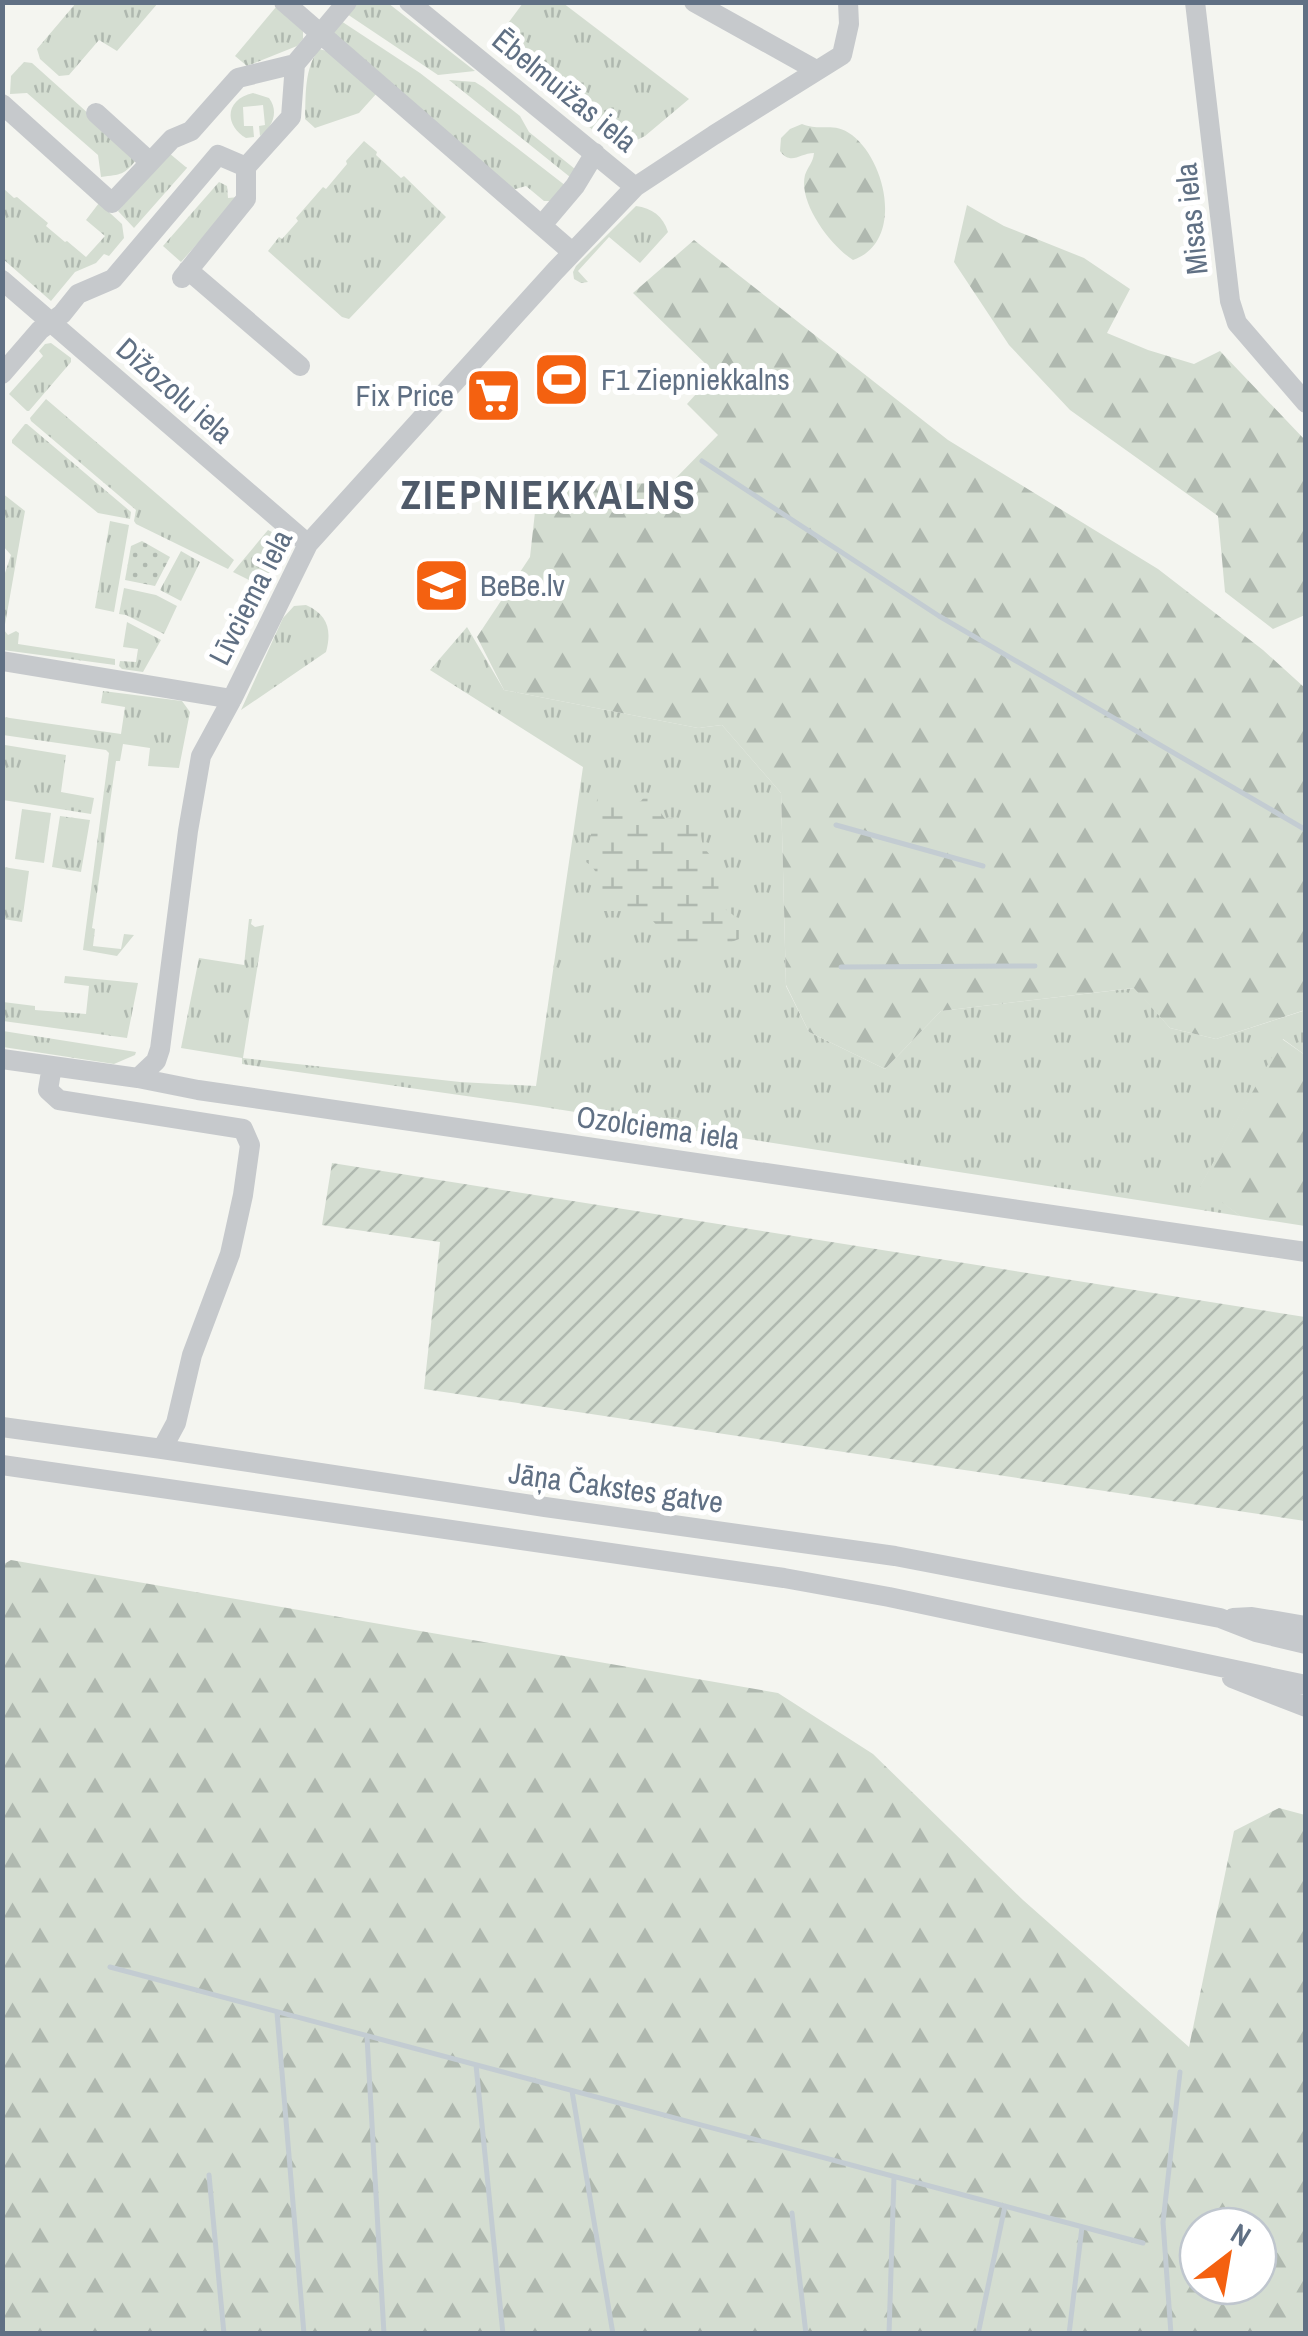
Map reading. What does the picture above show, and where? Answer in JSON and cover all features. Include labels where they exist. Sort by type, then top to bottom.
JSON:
[{"type":"street","points":[[284,2],[572,252]]},
{"type":"street","points":[[300,366],[184,275],[246,199],[246,168],[291,117],[295,64],[347,2]]},
{"type":"street","name":"Ēbelmuižas iela","points":[[409,2],[636,187]]},
{"type":"street","points":[[694,2],[816,70]]},
{"type":"street","name":"Līvciema iela","points":[[138,1078],[156,1061],[160,1048],[188,831],[202,756],[308,544],[572,252],[636,187],[842,55],[848,2]]},
{"type":"street","name":"Misas iela","points":[[1195,2],[1230,302],[1236,323],[1306,404]]},
{"type":"street","points":[[2,104],[112,203],[172,138],[191,131],[238,78],[295,64]]},
{"type":"street","points":[[96,113],[150,162]]},
{"type":"street","points":[[191,131],[218,155],[246,168]]},
{"type":"street","points":[[542,224],[575,186],[595,154]]},
{"type":"street","points":[[2,374],[78,294],[114,280],[218,155]]},
{"type":"street","name":"Dižozolu iela","points":[[2,280],[308,544]]},
{"type":"street","points":[[2,660],[232,699]]},
{"type":"street","name":"Ozolciema iela","points":[[2,1059],[1306,1252]]},
{"type":"street","points":[[52,1066],[48,1090],[59,1100],[243,1129],[250,1145],[230,1254],[192,1356],[176,1424],[162,1448]]},
{"type":"street","name":"Jāņa Čakstes gatve","points":[[2,1427],[894,1556],[1220,1618],[1306,1644]]},
{"type":"street","points":[[2,1465],[784,1578],[1306,1685]]},
{"type":"street","name":"Jāņa Čakstes gatve","points":[[1220,1618],[1252,1617],[1306,1626]]},
{"type":"street","points":[[1208,1666],[1248,1686],[1306,1707]]},
{"type":"green space","points":[[76,2],[158,3],[117,51],[99,40],[69,75],[59,76],[40,59],[37,49]]},
{"type":"green space","points":[[357,3],[388,3],[475,71],[438,75],[347,14]]},
{"type":"green space","points":[[523,3],[563,3],[689,99],[645,136],[617,150],[495,49],[494,42]]},
{"type":"green space","points":[[276,7],[303,31],[303,39],[297,46],[247,66],[235,56]]},
{"type":"green space","points":[[341,21],[420,73],[566,186],[555,201],[544,201],[526,186],[512,190],[332,34]]},
{"type":"green space","points":[[319,49],[327,51],[377,93],[359,113],[315,128],[305,119],[306,92],[308,74]]},
{"type":"green space","points":[[24,62],[32,63],[138,158],[129,168],[101,177],[98,155],[27,93],[10,94],[11,76]]},
{"type":"green space","points":[[449,80],[475,82],[520,116],[529,132],[575,169],[570,177]]},
{"type":"green space","points":[[253,93],[269,98],[274,113],[260,136],[259,126],[265,125],[263,105],[243,107],[244,126],[253,126],[254,137],[246,138],[234,126],[231,112],[237,101]]},
{"type":"green space","points":[[802,124],[839,128],[852,135],[874,163],[885,201],[884,220],[869,251],[853,260],[826,234],[806,198],[805,175],[814,153],[788,158],[780,151],[781,138]]},
{"type":"green space","points":[[364,141],[446,217],[349,319],[268,251]]},
{"type":"green space","points":[[169,153],[187,168],[134,228],[118,211]]},
{"type":"green space","points":[[219,182],[227,186],[228,198],[239,197],[181,262],[163,246]]},
{"type":"green space","points":[[3,188],[86,257],[105,236],[86,220],[99,203],[122,224],[124,238],[109,256],[104,254],[96,263],[75,272],[51,301],[3,259]]},
{"type":"green space","points":[[967,205],[1004,226],[1084,258],[1130,289],[1107,333],[1194,364],[1220,351],[1305,440],[1305,615],[1273,629],[1225,592],[1218,516],[1070,410],[1009,345],[954,262]]},
{"type":"green space","points":[[636,206],[656,214],[668,232],[640,263],[609,237],[578,271],[588,282],[574,279],[576,266]]},
{"type":"green space","points":[[694,240],[948,440],[1158,569],[1263,650],[1305,688],[1305,1010],[1216,1039],[1170,1028],[1134,988],[941,1011],[885,1069],[809,1032],[786,985],[781,793],[722,725],[698,728],[504,690],[477,637],[530,557],[538,485],[671,483],[718,435],[687,404],[715,373],[633,293]]},
{"type":"green space","points":[[51,343],[71,362],[27,411],[9,394],[43,356],[39,351]]},
{"type":"green space","points":[[46,399],[234,560],[228,569],[136,524],[136,510],[31,421]]},
{"type":"green space","points":[[25,424],[131,512],[130,519],[98,513],[12,443]]},
{"type":"green space","points":[[2,493],[25,511],[4,630],[8,635],[19,633],[18,644],[115,659],[115,665],[3,650],[3,579],[11,555],[3,546]]},
{"type":"green space","points":[[110,521],[129,525],[114,612],[95,608]]},
{"type":"green space","points":[[268,530],[277,536],[283,549],[267,589],[233,572]]},
{"type":"green space","points":[[142,541],[170,557],[155,586],[125,580],[131,546]]},
{"type":"green space","points":[[181,551],[200,562],[181,601],[160,590]]},
{"type":"green space","points":[[124,588],[156,595],[177,606],[164,634],[119,614]]},
{"type":"green space","points":[[306,605],[327,624],[326,652],[241,710],[283,618],[294,606]]},
{"type":"green space","points":[[127,622],[161,640],[143,672],[119,666],[120,661],[136,662],[138,649],[123,647]]},
{"type":"green space","points":[[467,627],[504,690],[698,728],[722,725],[781,793],[786,986],[809,1032],[885,1069],[941,1011],[1135,988],[1170,1028],[1216,1039],[1306,1010],[1305,1055],[1283,1039],[1201,1185],[1240,1216],[242,1064],[242,1058],[181,1048],[199,958],[244,965],[252,919],[255,927],[264,925],[243,1058],[460,1082],[536,1086],[583,767],[430,670]]},
{"type":"green space","points":[[103,691],[182,701],[190,712],[179,768],[148,766],[150,748],[123,744],[120,761],[116,761],[92,928],[93,946],[121,949],[124,934],[134,935],[117,956],[83,950],[109,753],[3,735],[3,717],[121,734],[125,707],[101,703]]},
{"type":"green space","points":[[5,745],[66,755],[61,792],[94,798],[91,814],[3,800]]},
{"type":"green space","points":[[612,787],[631,806],[645,796],[665,819],[688,818],[699,825],[703,845],[717,867],[720,900],[738,922],[739,939],[724,945],[703,943],[681,961],[648,917],[598,911],[598,877],[586,862],[597,800]]},
{"type":"green space","points":[[22,809],[51,813],[44,863],[15,859]]},
{"type":"green space","points":[[60,816],[90,820],[81,872],[52,867]]},
{"type":"green space","points":[[3,867],[29,871],[22,922],[3,919]]},
{"type":"green space","points":[[65,976],[138,983],[127,1038],[3,1021],[3,1002],[35,1006],[35,1010],[86,1014],[89,986],[64,983]]},
{"type":"green space","points":[[3,1031],[136,1052],[114,1064],[3,1047]]},
{"type":"green space","points":[[1282,1039],[1305,1055],[1305,1226],[1240,1216],[1200,1186]]},
{"type":"green space","points":[[332,1163],[1305,1317],[1305,1521],[424,1389],[440,1242],[322,1225]]},
{"type":"green space","points":[[11,1560],[778,1693],[873,1754],[1023,1900],[1189,2047],[1234,1831],[1279,1808],[1305,1815],[1305,2333],[3,2333],[2,1565]]},
{"type":"waterway","points":[[702,461],[939,616],[1306,830]]},
{"type":"waterway","points":[[836,825],[983,866]]},
{"type":"waterway","points":[[841,967],[1035,966]]},
{"type":"waterway","points":[[110,1967],[1143,2243]]},
{"type":"waterway","points":[[277,2013],[304,2334]]},
{"type":"waterway","points":[[367,2037],[384,2334]]},
{"type":"waterway","points":[[476,2065],[503,2334]]},
{"type":"waterway","points":[[1171,2334],[1163,2222],[1180,2072]]},
{"type":"waterway","points":[[572,2091],[613,2334]]},
{"type":"waterway","points":[[209,2175],[224,2334]]},
{"type":"waterway","points":[[889,2334],[894,2177]]},
{"type":"waterway","points":[[978,2334],[1005,2206]]},
{"type":"waterway","points":[[792,2213],[806,2334]]},
{"type":"waterway","points":[[1069,2334],[1082,2227]]},
{"type":"place","name":"F1 Ziepniekkalns","points":[[562,379]]},
{"type":"place","name":"Fix Price","points":[[493,395]]},
{"type":"place","name":"BeBe.lv","points":[[441,585]]},
{"type":"district","name":"ZIEPNIEKKALNS","points":[[549,494]]}]
